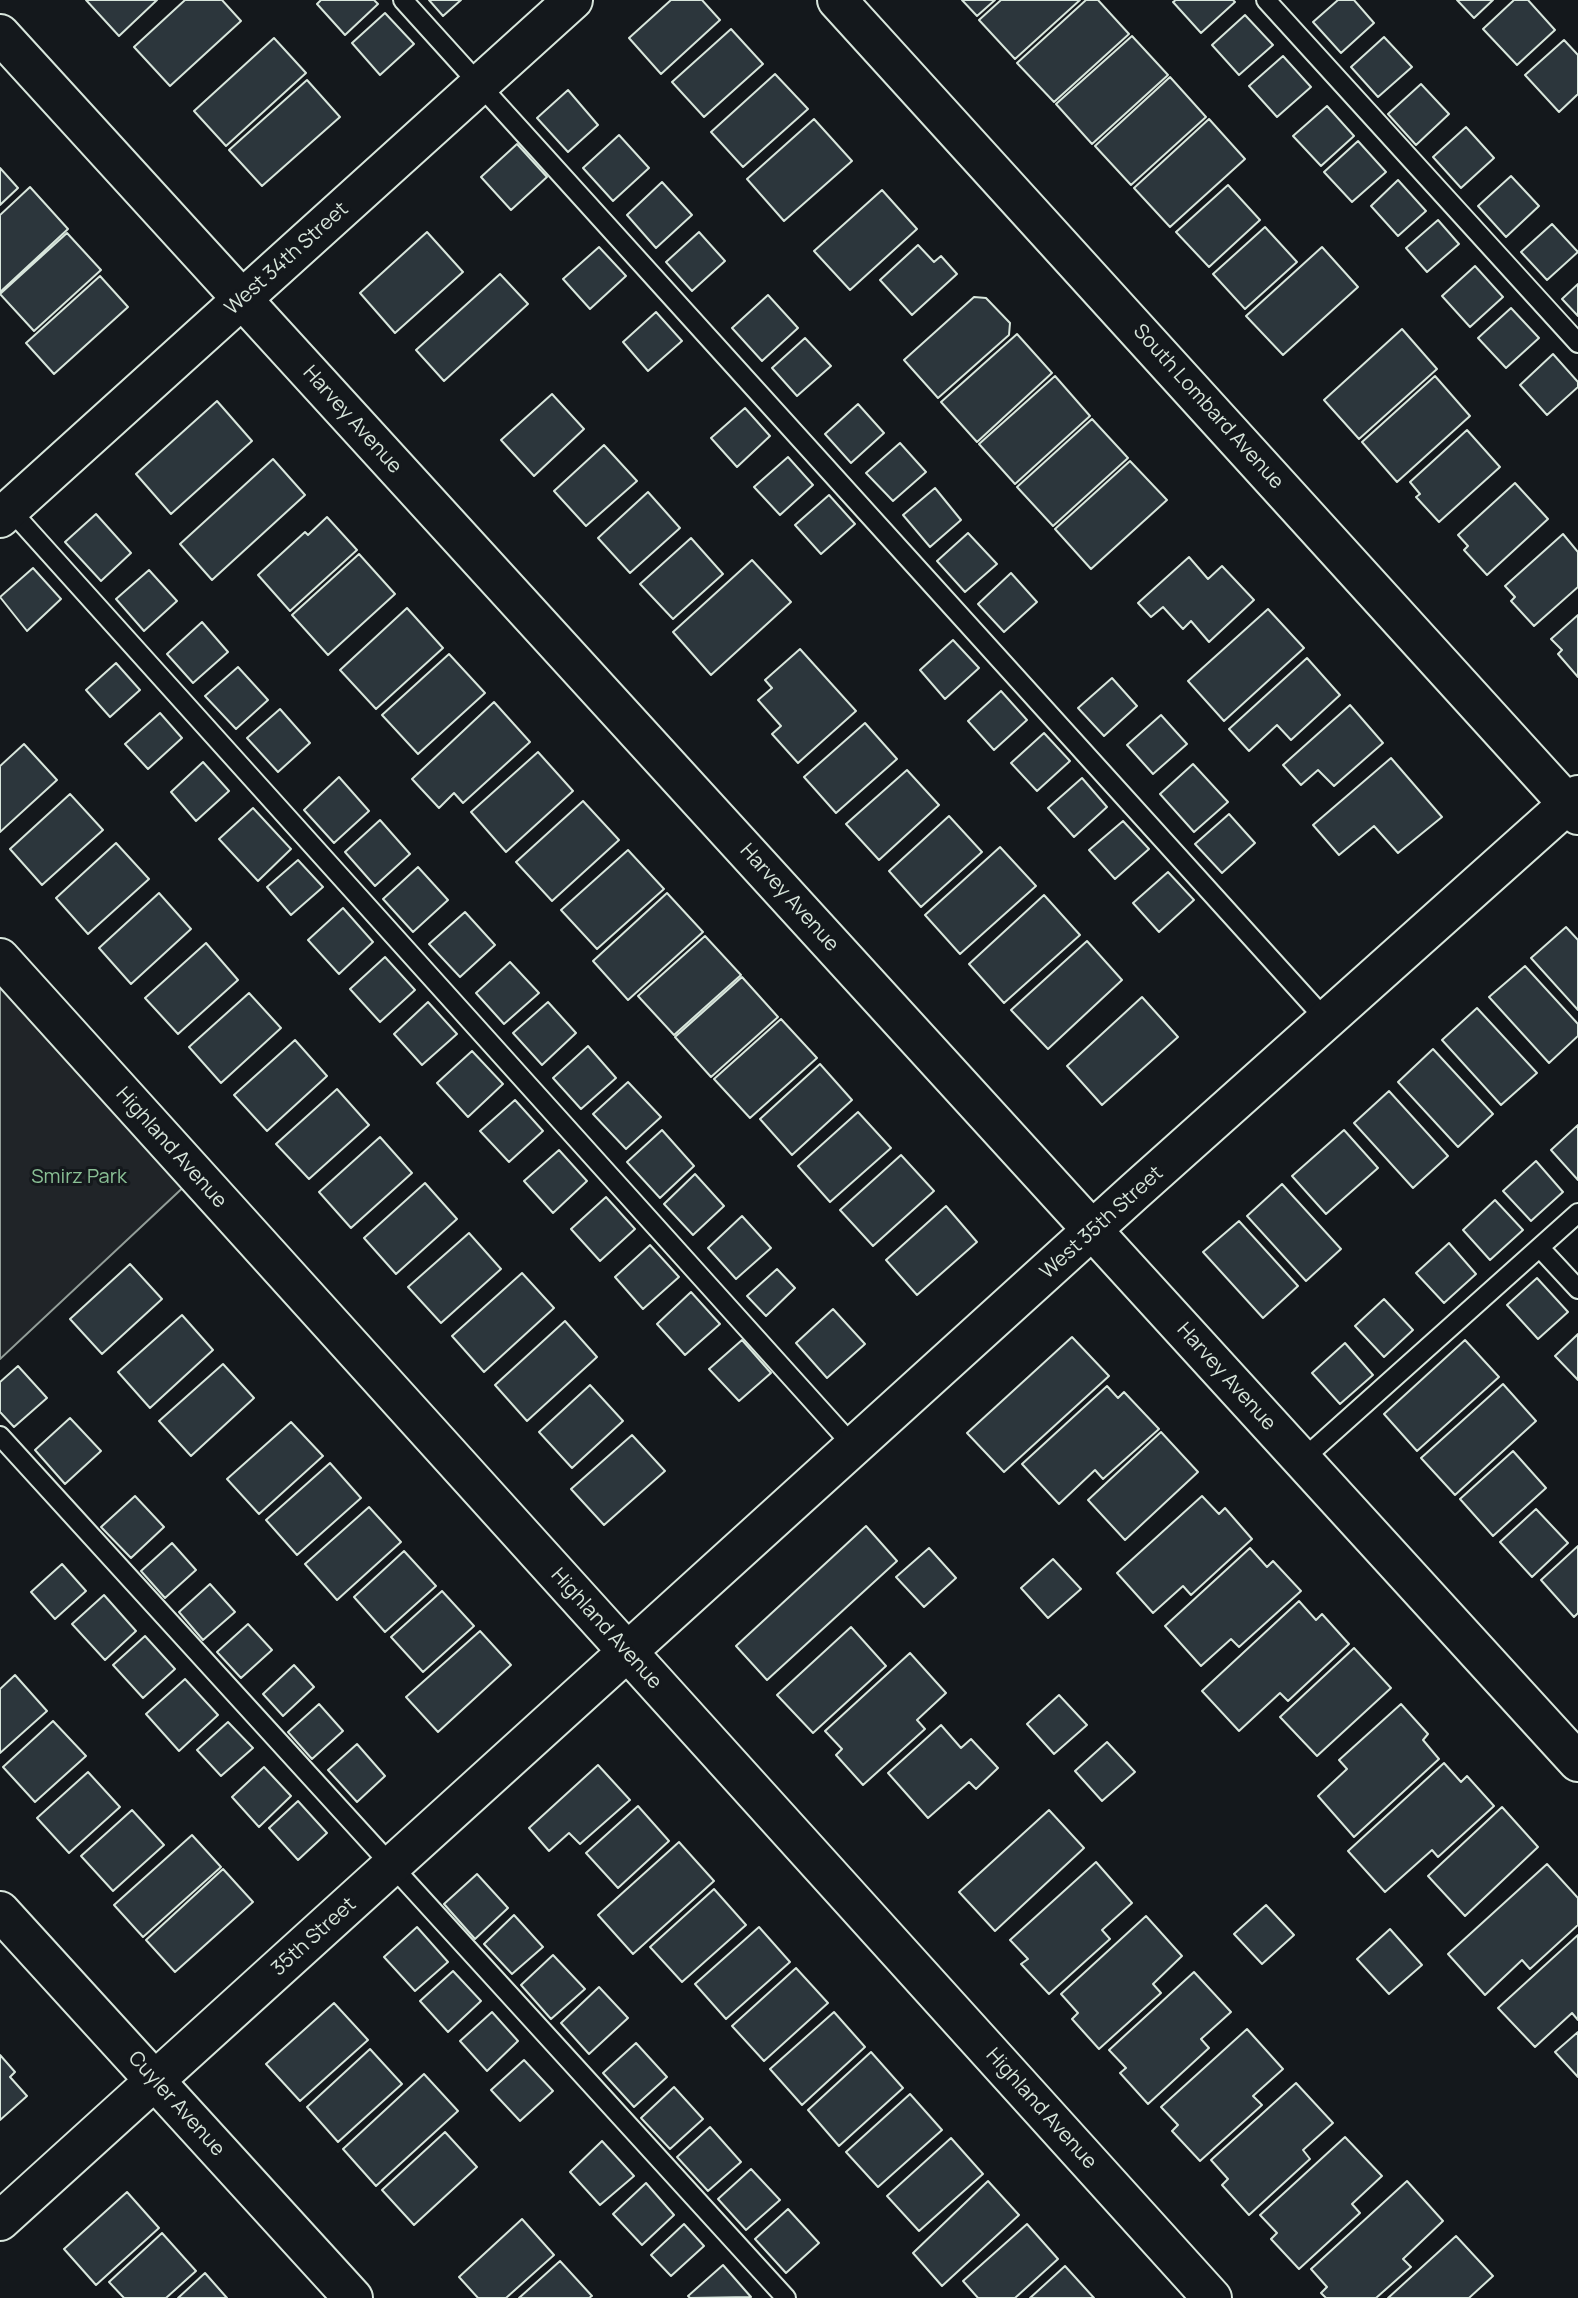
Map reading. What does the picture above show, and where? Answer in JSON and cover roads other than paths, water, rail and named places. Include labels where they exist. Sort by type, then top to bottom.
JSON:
[{"type":"street","name":"West 34th Street","points":[[3,509],[242,299],[573,0]]},
{"type":"street","name":"South Lombard Avenue","points":[[837,0],[1575,804]]},
{"type":"street","name":"Harvey Avenue","points":[[5,50],[242,299],[1578,1762]]},
{"type":"street","name":"West 35th Street","points":[[628,1654],[1092,1230],[1575,804]]},
{"type":"street","name":"Highland Avenue","points":[[0,958],[1212,2298]]},
{"type":"street","name":"35th Street","points":[[0,2221],[628,1654]]},
{"type":"street","name":"Cuyler Avenue","points":[[0,1911],[353,2298]]},
{"type":"lane","points":[[403,0],[1327,1021]]},
{"type":"lane","points":[[1266,0],[1578,343]]},
{"type":"lane","points":[[3,509],[855,1448]]},
{"type":"lane","points":[[1302,1460],[1578,1213]]},
{"type":"lane","points":[[1540,1248],[1578,1289]]},
{"type":"lane","points":[[0,1436],[786,2298]]},
{"type":"park label","name":"Smirz Park","points":[[79,1177]]}]
